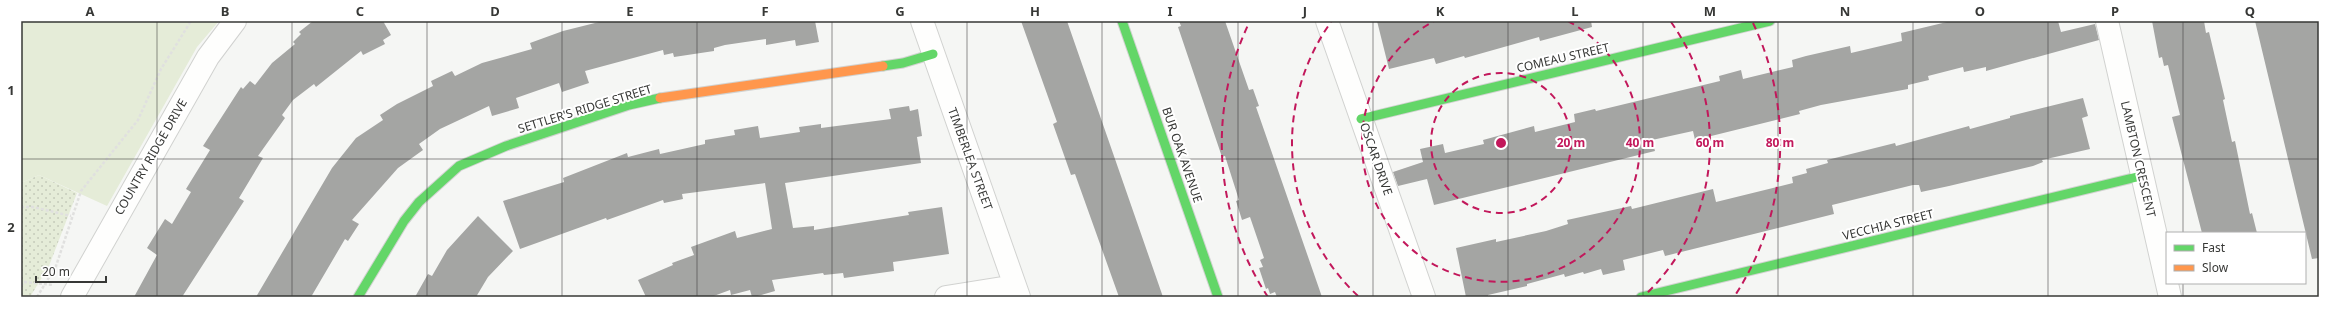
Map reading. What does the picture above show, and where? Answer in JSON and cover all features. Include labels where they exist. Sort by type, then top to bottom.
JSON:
[{"type":"street","name":"COUNTRY RIDGE DRIVE","points":[[65,291],[208,57],[235,21]]},
{"type":"street","name":"TIMBERLEA STREET","points":[[922,21],[1017,292]]},
{"type":"street","name":"BUR OAK AVENUE","points":[[1122,21],[1218,297]]},
{"type":"street","name":"OSCAR DRIVE","points":[[1327,21],[1424,297]]},
{"type":"street","name":"COMEAU STREET","points":[[1362,119],[1770,21]]},
{"type":"street","name":"LAMBTON CRESCENT","points":[[2107,21],[2141,176],[2166,280]]},
{"type":"street","name":"SETTLER'S RIDGE STREET","points":[[358,297],[404,221],[419,202],[460,166],[483,154],[629,106],[660,98],[903,63],[933,54]]},
{"type":"street","name":"VECCHIA STREET","points":[[1641,297],[2141,176]]},
{"type":"street","name":"LAMBTON CRESCENT","points":[[2167,284],[2170,297]]},
{"type":"street","points":[[946,297],[1017,292]]},
{"type":"path","points":[[37,297],[56,266],[71,216],[81,191],[138,120],[161,69],[191,21]]},
{"type":"path","points":[[21,207],[33,207],[71,216]]},
{"type":"path","points":[[21,286],[24,282],[45,284],[65,291]]},
{"type":"green space","points":[[21,21],[219,21],[197,47],[107,206],[39,175],[21,183]]},
{"type":"green space","points":[[39,175],[77,193],[49,266],[30,297],[21,297],[21,183]]},
{"type":"building","points":[[313,21],[383,21],[391,35],[383,40],[385,44],[363,55],[361,51],[316,87],[314,84],[293,100],[282,115],[285,118],[258,156],[263,158],[239,198],[244,201],[182,297],[134,297],[157,255],[147,248],[165,219],[172,224],[191,192],[186,189],[210,150],[203,146],[241,87],[243,89],[250,81],[255,85],[272,63],[295,44],[293,42],[301,34],[299,32]]},
{"type":"building","points":[[603,21],[815,21],[819,42],[796,46],[795,40],[766,45],[766,39],[725,45],[714,48],[714,51],[674,57],[673,53],[664,55],[663,50],[585,71],[589,83],[562,92],[559,83],[516,98],[519,108],[492,116],[489,106],[440,129],[419,144],[423,150],[398,168],[352,220],[359,224],[348,241],[345,239],[311,297],[256,297],[332,168],[356,138],[383,120],[380,115],[397,104],[433,86],[431,81],[452,71],[455,76],[482,63],[532,49],[530,43],[563,31]]},
{"type":"building","points":[[1021,21],[1067,21],[1163,297],[1119,297],[1075,174],[1071,175],[1053,124],[1057,122]]},
{"type":"building","points":[[1179,21],[1225,21],[1249,90],[1253,89],[1259,106],[1256,107],[1322,297],[1277,297],[1275,292],[1270,294],[1268,288],[1266,289],[1259,268],[1263,267],[1260,260],[1264,258],[1250,217],[1242,220],[1236,201],[1239,200],[1225,156],[1222,157],[1178,27],[1181,26]]},
{"type":"building","points":[[1377,21],[1591,21],[1592,27],[1540,41],[1539,37],[1465,58],[1464,56],[1436,64],[1434,58],[1389,69]]},
{"type":"building","points":[[1951,21],[2058,21],[2061,32],[2095,24],[2099,40],[1986,71],[1986,67],[1964,72],[1963,67],[1928,76],[1929,80],[1908,85],[1908,89],[1821,105],[1799,111],[1800,114],[1695,140],[1693,131],[1652,140],[1655,151],[1434,205],[1427,179],[1398,186],[1393,172],[1423,162],[1420,149],[1443,144],[1445,153],[1484,144],[1483,140],[1534,126],[1535,132],[1575,122],[1574,114],[1595,109],[1596,111],[1720,81],[1719,76],[1741,70],[1743,79],[1793,67],[1792,60],[1806,56],[1850,46],[1851,53],[1902,41],[1901,33]]},
{"type":"building","points":[[2152,21],[2204,21],[2206,33],[2209,32],[2225,99],[2223,100],[2232,142],[2235,141],[2250,214],[2252,213],[2257,232],[2202,232],[2172,117],[2180,115],[2168,65],[2164,66],[2162,57],[2159,58]]},
{"type":"building","points":[[2255,21],[2319,21],[2319,258],[2312,259]]},
{"type":"building","points":[[2083,98],[2088,116],[2082,118],[2090,149],[2042,160],[2043,162],[2033,166],[1949,186],[1921,192],[1919,185],[1913,185],[1832,205],[1834,214],[1665,256],[1663,250],[1623,260],[1625,270],[1603,275],[1601,269],[1565,277],[1564,274],[1527,284],[1527,286],[1488,295],[1488,297],[1466,297],[1456,248],[1496,239],[1496,242],[1546,231],[1568,224],[1567,220],[1631,206],[1632,209],[1713,189],[1716,202],[1793,183],[1792,177],[1807,173],[1806,169],[1828,163],[1827,160],[1895,143],[1896,146],[1969,126],[1970,129],[2010,118],[2010,116]]},
{"type":"building","points":[[909,106],[910,111],[918,109],[922,136],[917,137],[921,163],[785,183],[793,228],[814,226],[814,230],[909,215],[908,212],[942,207],[949,254],[893,262],[894,271],[844,278],[843,273],[824,275],[823,273],[772,280],[775,291],[754,297],[752,297],[750,290],[731,295],[730,290],[711,297],[646,297],[638,280],[673,265],[672,263],[694,255],[691,247],[735,231],[737,238],[772,229],[765,183],[682,194],[683,199],[664,203],[663,200],[607,220],[606,218],[520,249],[503,201],[564,182],[563,178],[627,153],[628,157],[659,149],[660,154],[705,144],[705,140],[735,135],[734,130],[758,126],[760,138],[800,132],[799,127],[821,124],[821,128],[891,119],[889,109]]},
{"type":"building","points":[[478,216],[513,251],[488,277],[476,297],[415,297],[428,274],[432,276],[447,250]]},
{"type":"traffic: fast","points":[[1122,21],[1218,297]]},
{"type":"traffic: fast","points":[[1361,119],[1770,21]]},
{"type":"traffic: fast","points":[[883,66],[903,63],[933,54]]},
{"type":"traffic: fast","points":[[358,297],[404,221],[419,202],[459,166],[506,146],[629,105],[660,98]]},
{"type":"traffic: fast","points":[[1641,297],[2141,176]]},
{"type":"traffic: slow","points":[[660,98],[883,66]]}]
